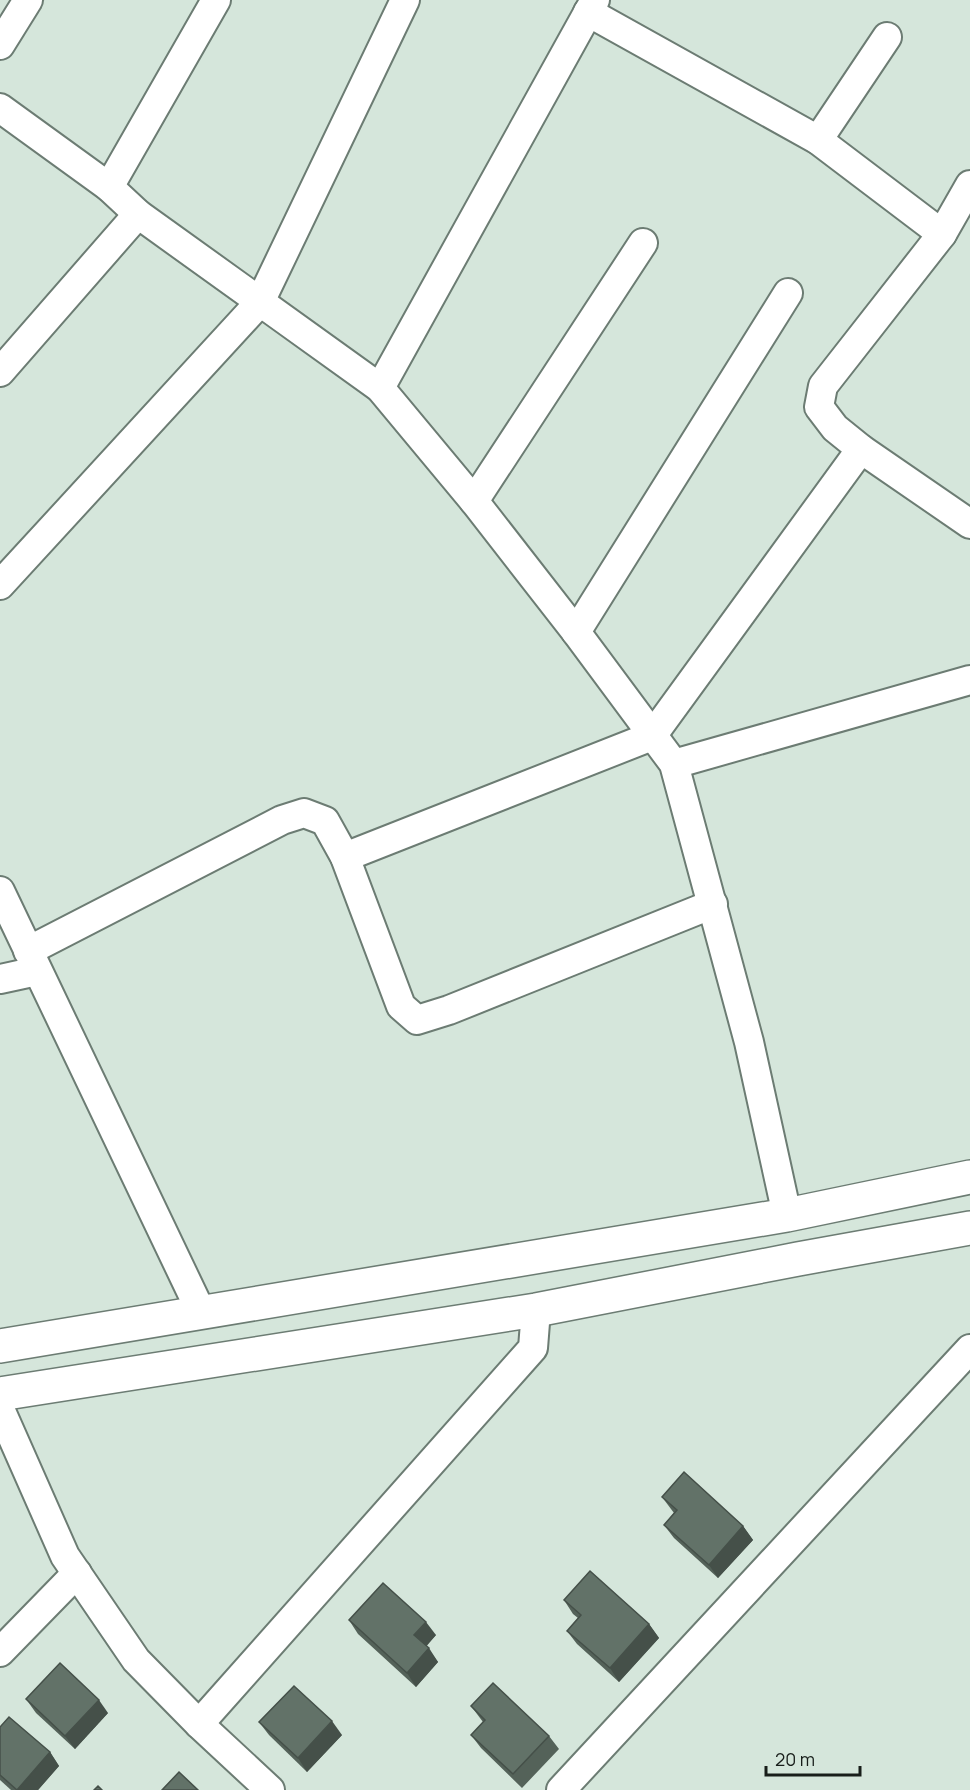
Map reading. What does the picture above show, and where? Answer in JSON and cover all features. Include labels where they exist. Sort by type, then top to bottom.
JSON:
[{"type":"main road","points":[[0,1346],[787,1215],[970,1177]]},
{"type":"main road","points":[[0,1394],[536,1310],[970,1228]]},
{"type":"street","points":[[0,45],[28,0]]},
{"type":"street","points":[[109,187],[216,0]]},
{"type":"street","points":[[0,585],[260,302],[405,0]]},
{"type":"street","points":[[380,388],[591,6],[818,140],[942,234]]},
{"type":"street","points":[[818,140],[887,37]]},
{"type":"street","points":[[0,108],[109,187],[138,214],[380,388],[474,501],[576,632],[674,764],[749,1042],[787,1215]]},
{"type":"street","points":[[970,184],[942,234],[823,386],[819,407],[835,428],[861,449],[970,524]]},
{"type":"street","points":[[0,372],[138,214]]},
{"type":"street","points":[[474,501],[643,243]]},
{"type":"street","points":[[576,632],[788,293]]},
{"type":"street","points":[[345,857],[652,736],[861,449]]},
{"type":"street","points":[[674,764],[970,680]]},
{"type":"street","points":[[0,979],[282,820],[304,813],[326,821],[345,857],[401,1006],[417,1020],[449,1010],[713,904]]},
{"type":"street","points":[[0,891],[202,1314]]},
{"type":"street","points":[[199,1724],[533,1348],[536,1310]]},
{"type":"street","points":[[561,1790],[970,1349]]},
{"type":"street","points":[[0,1410],[65,1556],[136,1660],[199,1724],[270,1790]]},
{"type":"street","points":[[0,1652],[77,1573]]},
{"type":"building","points":[[684,1472],[743,1526],[709,1565],[664,1525],[677,1510],[662,1497]]},
{"type":"building","points":[[590,1571],[649,1624],[610,1668],[567,1631],[581,1615],[564,1600]]},
{"type":"building","points":[[383,1583],[426,1622],[414,1635],[429,1648],[407,1673],[349,1620]]},
{"type":"building","points":[[60,1663],[99,1700],[65,1736],[26,1699]]},
{"type":"building","points":[[493,1683],[549,1736],[513,1774],[471,1735],[485,1720],[471,1706]]},
{"type":"building","points":[[294,1686],[332,1721],[298,1758],[259,1722]]},
{"type":"building","points":[[9,1717],[50,1752],[17,1790],[0,1775],[0,1727]]},
{"type":"building","points":[[179,1772],[198,1790],[162,1790]]}]
